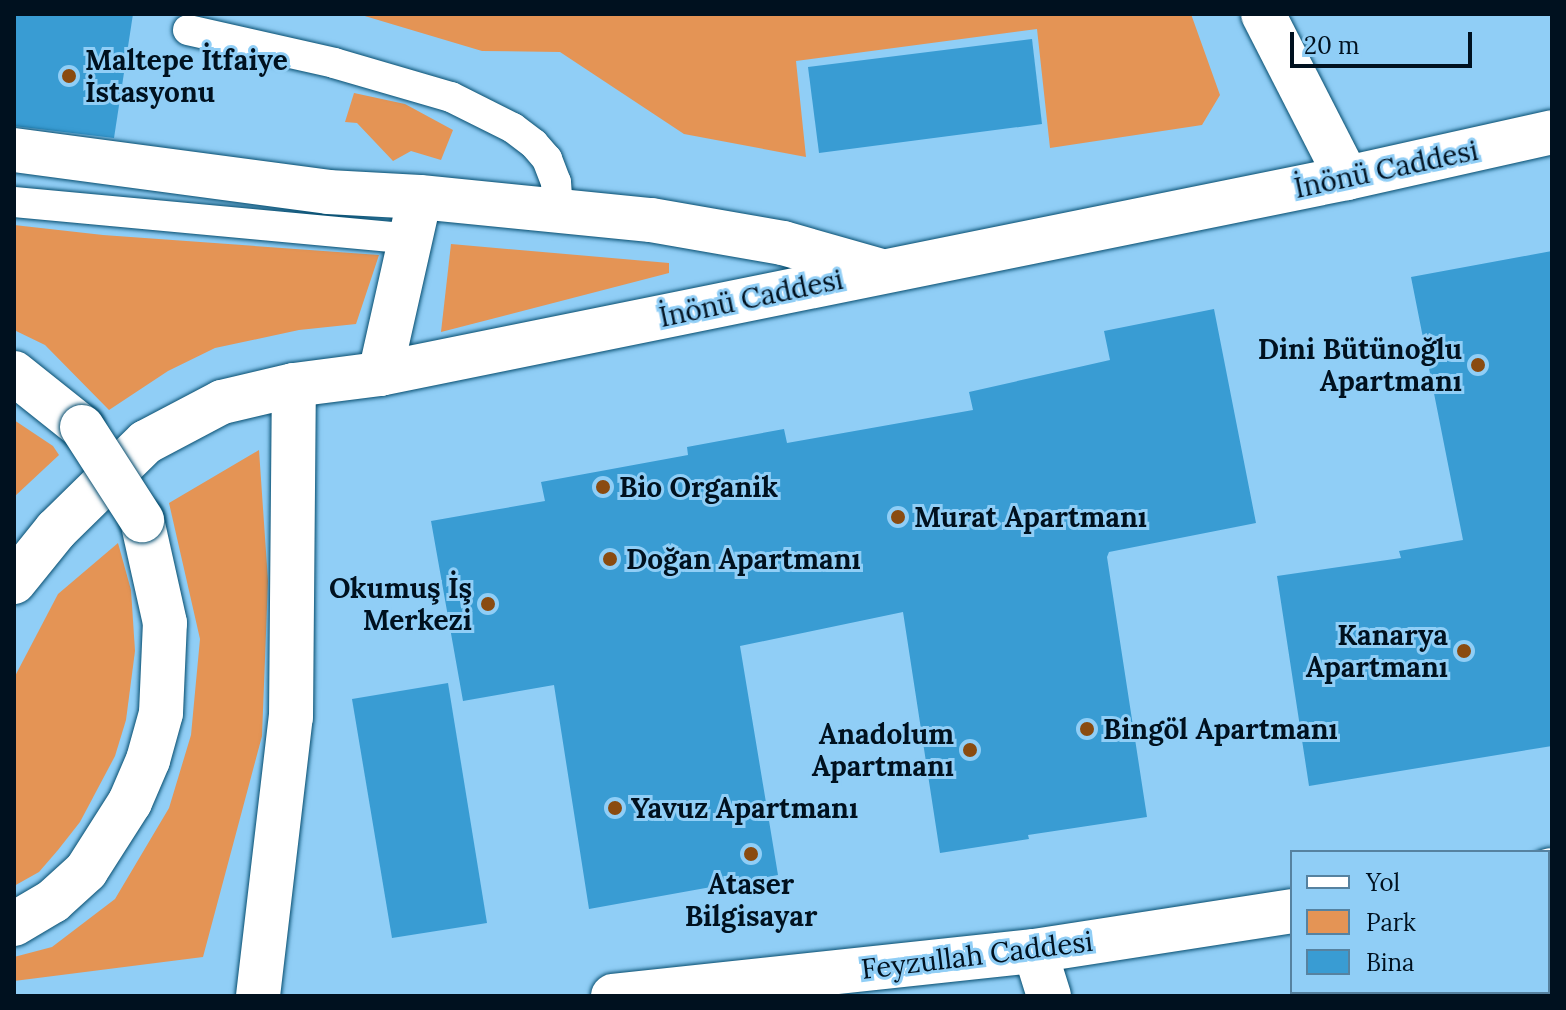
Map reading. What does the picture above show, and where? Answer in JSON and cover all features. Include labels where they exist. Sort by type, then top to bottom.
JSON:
[{"type":"main road","points":[[1263,14],[1347,178]]},
{"type":"main road","name":"İnönü Caddesi","points":[[14,582],[56,530],[146,442],[222,402],[294,385],[380,374],[1347,178],[1552,132]]},
{"type":"main road","points":[[14,150],[328,192],[420,197],[651,220],[783,243],[881,271]]},
{"type":"main road","points":[[380,374],[420,197]]},
{"type":"main road","points":[[14,373],[82,427],[142,520],[165,623],[161,713],[148,760],[130,802],[86,871],[53,901],[14,924]]},
{"type":"main road","points":[[258,996],[291,717],[294,385]]},
{"type":"main road","name":"Feyzullah Caddesi","points":[[613,996],[1035,951],[1290,911]]},
{"type":"main road","points":[[1035,951],[1049,996]]},
{"type":"lane","points":[[188,30],[334,63],[451,97],[513,128],[534,144],[547,159],[556,182],[558,211]]},
{"type":"lane","points":[[14,202],[410,239]]},
{"type":"green space","points":[[358,14],[1191,14],[1220,95],[1202,125],[1050,148],[1037,29],[796,61],[806,157],[684,134],[560,52],[482,51]]},
{"type":"green space","points":[[354,93],[405,104],[453,130],[441,160],[411,151],[393,161],[357,123],[345,122]]},
{"type":"green space","points":[[14,225],[103,235],[379,255],[356,324],[299,330],[215,348],[168,371],[109,410],[45,345],[14,330]]},
{"type":"green space","points":[[451,244],[669,263],[669,273],[441,332]]},
{"type":"green space","points":[[14,420],[53,446],[59,455],[14,497]]},
{"type":"green space","points":[[259,450],[268,581],[262,736],[203,957],[14,981],[14,957],[52,947],[115,899],[169,808],[191,735],[200,639],[169,503]]},
{"type":"green space","points":[[118,543],[131,590],[135,651],[126,720],[115,756],[80,822],[39,872],[14,886],[14,678],[58,594]]},
{"type":"building","name":"Maltepe İtfaiye İstasyonu","points":[[14,14],[133,14],[114,138],[14,126]]},
{"type":"building","points":[[1032,39],[1042,124],[819,153],[808,67]]},
{"type":"building","points":[[1552,251],[1552,746],[1309,786],[1277,576],[1401,558],[1399,551],[1463,540],[1411,277]]},
{"type":"building","points":[[1214,309],[1256,523],[1109,552],[1107,557],[1147,817],[1028,835],[1029,839],[940,853],[903,612],[740,646],[778,875],[589,909],[554,685],[463,701],[431,521],[545,501],[541,482],[688,455],[687,447],[784,429],[787,443],[973,410],[969,392],[1110,360],[1104,331]]},
{"type":"building","points":[[448,683],[487,923],[392,938],[352,699]]},
{"type":"place","name":"Maltepe İtfaiye İstasyonu","points":[[69,76]]},
{"type":"place","name":"Dini Bütünoğlu Apartmanı","points":[[1478,365]]},
{"type":"place","name":"Bio Organik","points":[[603,487]]},
{"type":"place","name":"Murat Apartmanı","points":[[898,517]]},
{"type":"place","name":"Doğan Apartmanı","points":[[610,559]]},
{"type":"place","name":"Okumuş İş Merkezi","points":[[488,604]]},
{"type":"place","name":"Kanarya Apartmanı","points":[[1464,651]]},
{"type":"place","name":"Bingöl Apartmanı","points":[[1087,729]]},
{"type":"place","name":"Anadolum Apartmanı","points":[[970,750]]},
{"type":"place","name":"Yavuz Apartmanı","points":[[615,808]]},
{"type":"place","name":"Ataser Bilgisayar","points":[[751,854]]}]
